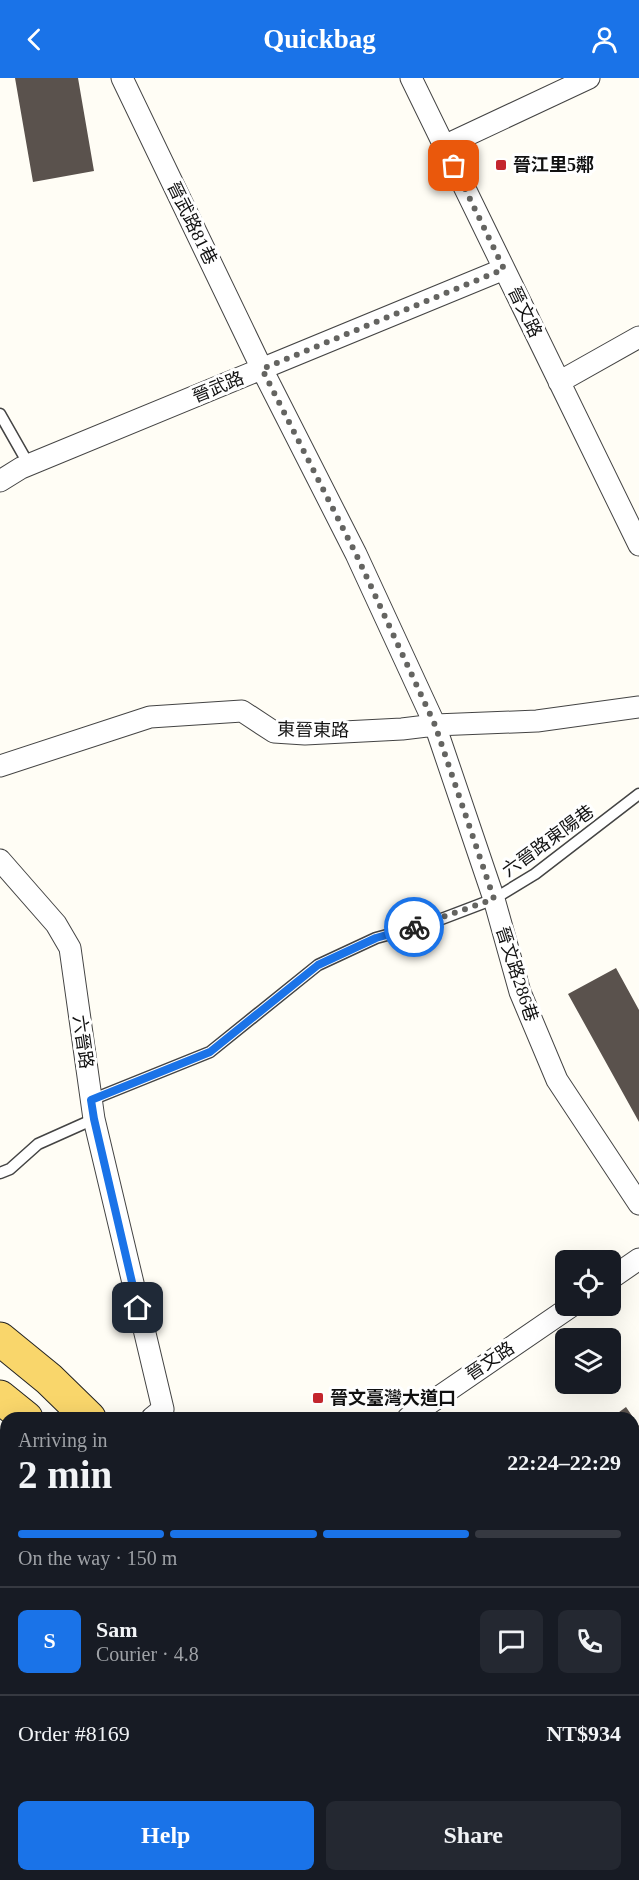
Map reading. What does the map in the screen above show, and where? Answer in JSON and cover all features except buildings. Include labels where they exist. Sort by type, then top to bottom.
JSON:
[{"type":"main road","points":[[0,1339],[49,1379],[83,1412]]},
{"type":"main road","points":[[0,1396],[19,1412]]},
{"type":"street","name":"晉武路81巷","points":[[122,78],[262,369],[356,554],[435,725]]},
{"type":"street","name":"晉文路","points":[[411,78],[639,545]]},
{"type":"street","points":[[444,146],[589,78]]},
{"type":"street","name":"晉武路","points":[[0,481],[29,465],[504,269]]},
{"type":"street","points":[[559,382],[639,338]]},
{"type":"street","name":"東晉東路","points":[[0,766],[150,717],[242,711],[274,732],[305,734],[537,721],[639,706]]},
{"type":"street","name":"晉文路286巷","points":[[435,725],[494,899],[520,992],[557,1080],[639,1204]]},
{"type":"street","name":"六晉路","points":[[0,860],[56,924],[70,948],[93,1110],[163,1408],[159,1412]]},
{"type":"street","points":[[621,1271],[639,1259]]},
{"type":"street","name":"晉文路","points":[[417,1412],[557,1316]]},
{"type":"lane","points":[[0,414],[29,465]]},
{"type":"lane","name":"六晉路東陽巷","points":[[0,1173],[10,1168],[38,1144],[93,1110],[210,1052],[318,965],[376,938],[431,923],[494,899],[535,873],[639,794]]},
{"type":"way so far","points":[[414,927],[431,923],[494,899],[435,725],[356,554],[262,369],[504,269],[454,166]]},
{"type":"place","name":"晉江里5鄰","points":[[501,165]]},
{"type":"place","name":"晉文臺灣大道口","points":[[318,1398]]},
{"type":"route","points":[[138,1308],[91,1100],[210,1052],[318,965],[376,938],[414,927]]}]
